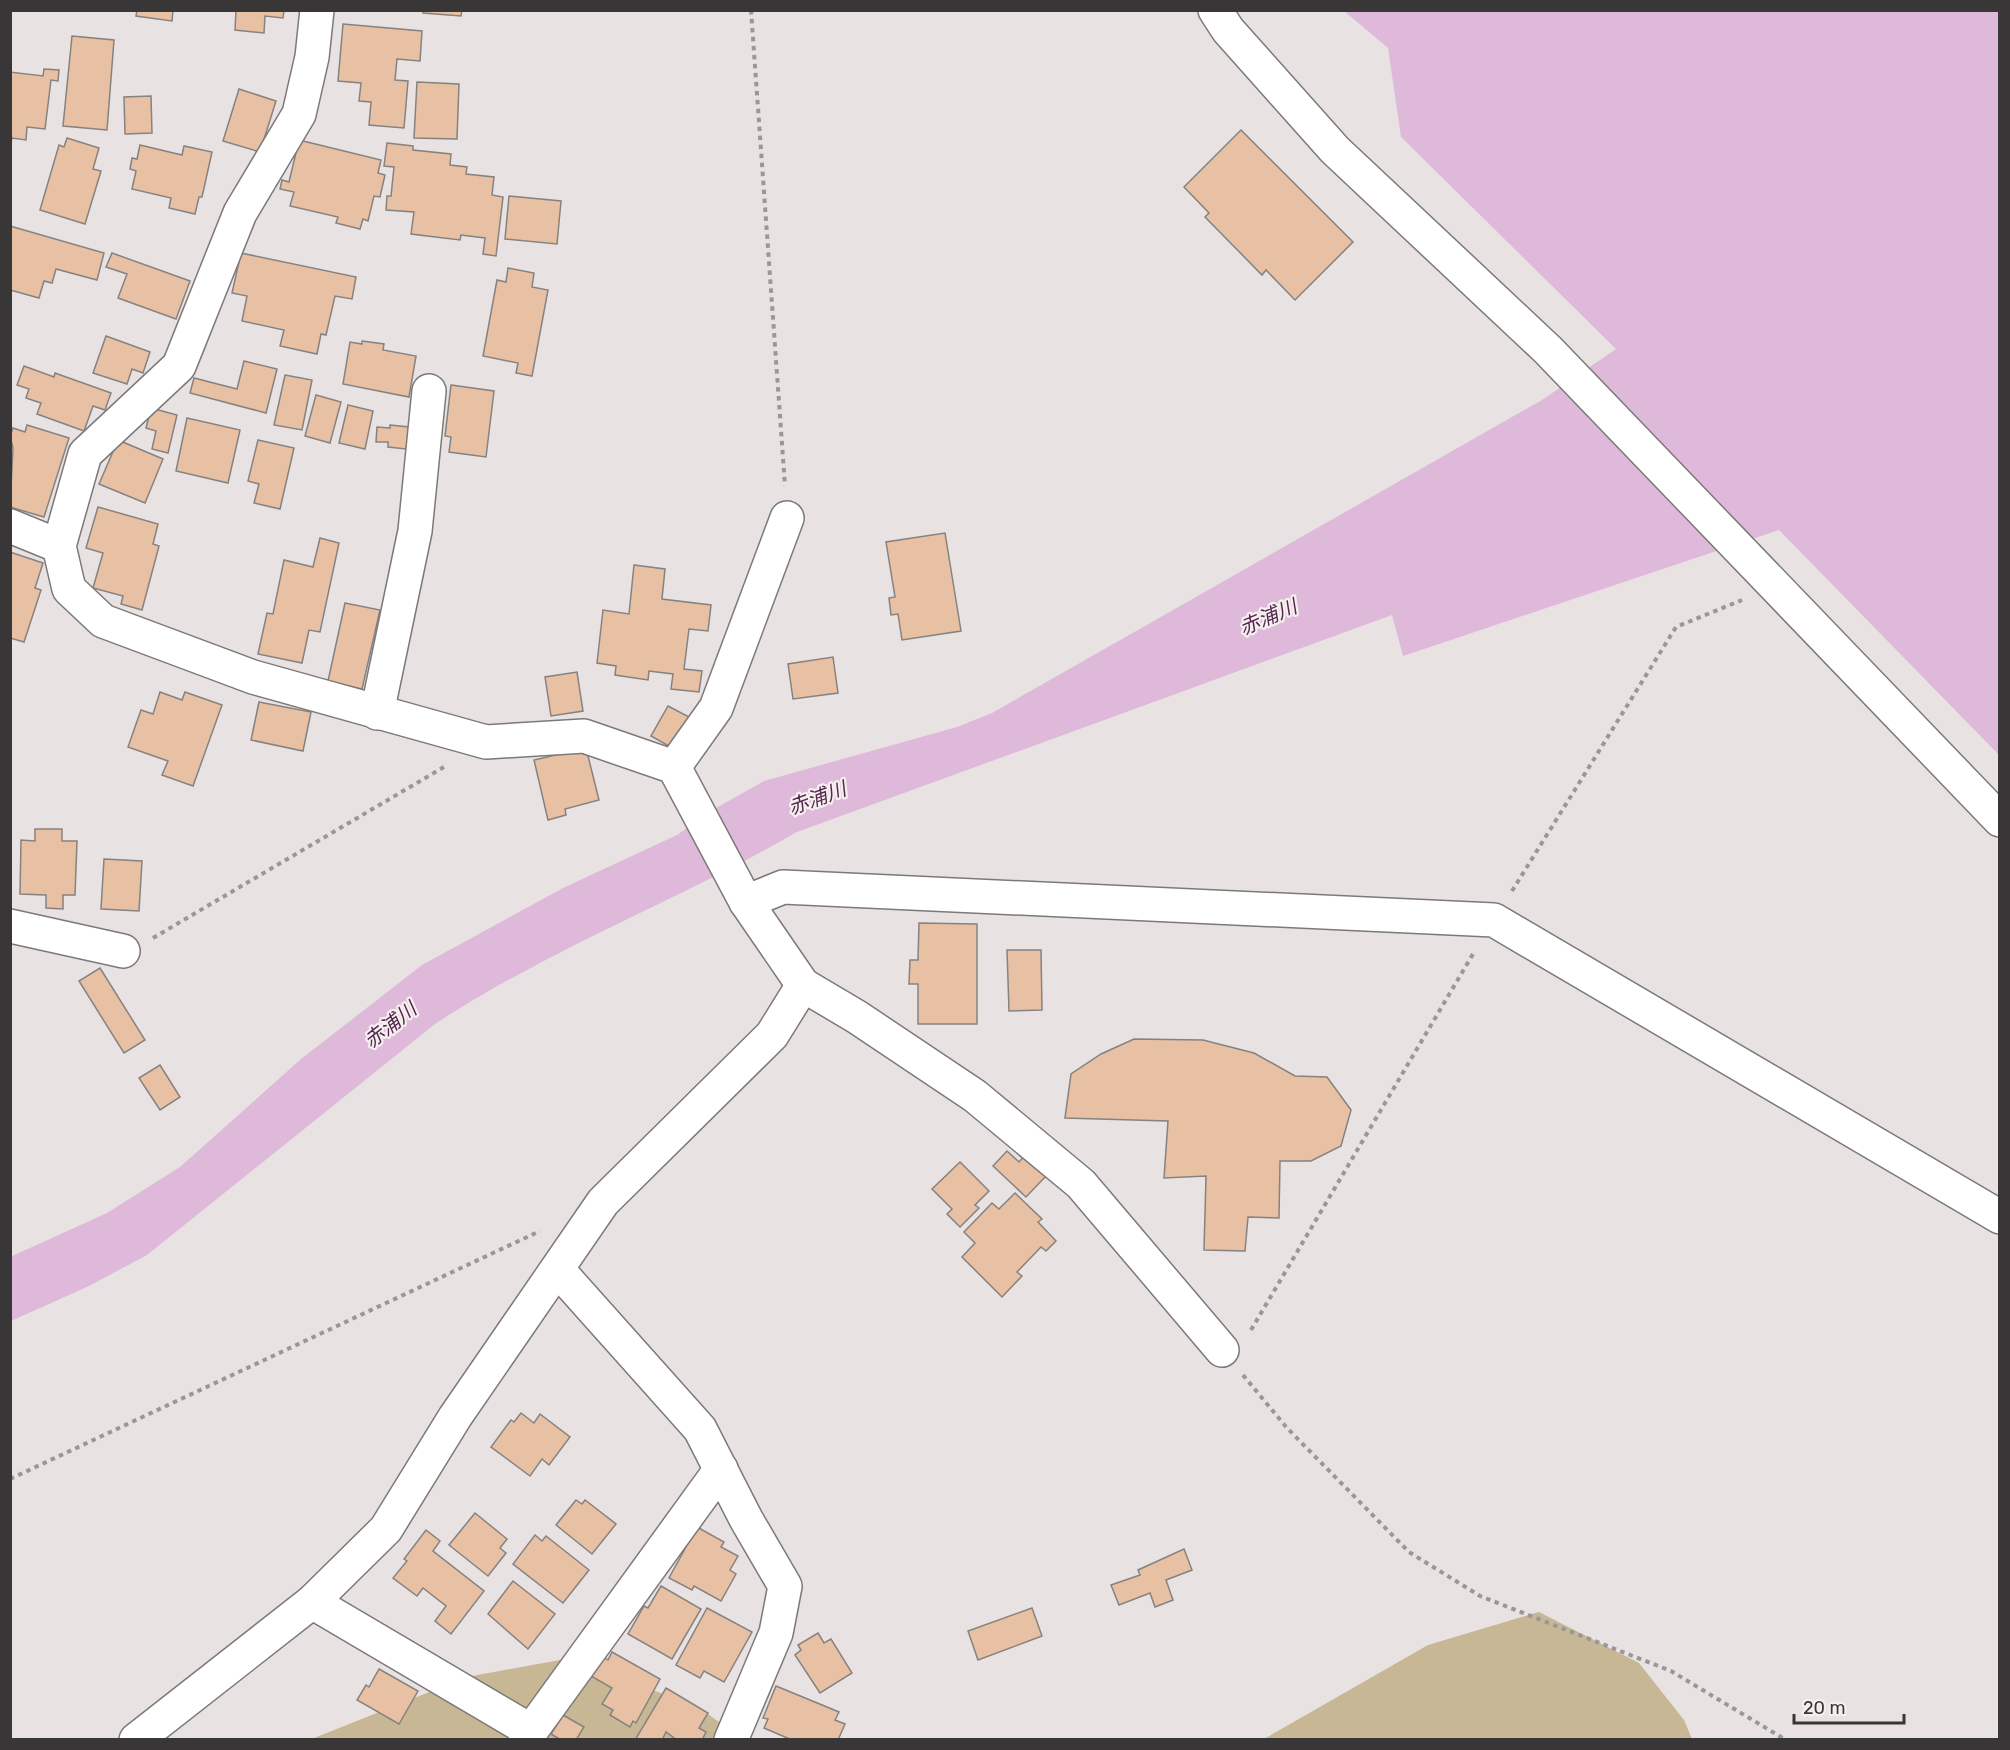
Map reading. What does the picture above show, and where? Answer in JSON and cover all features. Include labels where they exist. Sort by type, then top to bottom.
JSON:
[{"type":"street","points":[[318,10],[312,57],[299,114],[240,213],[179,366],[85,454],[59,546],[69,589],[103,621],[253,677],[486,742],[584,736],[674,767],[746,902],[803,985],[857,1017],[975,1096],[1081,1184],[1222,1350]]},
{"type":"street","points":[[1215,10],[1228,30],[1335,150],[1548,350],[2000,820]]},
{"type":"street","points":[[377,713],[415,531],[429,391]]},
{"type":"street","points":[[674,767],[716,708],[787,518]]},
{"type":"street","points":[[10,526],[59,546]]},
{"type":"street","points":[[746,902],[783,887],[1494,920],[2000,1217]]},
{"type":"street","points":[[10,926],[123,951]]},
{"type":"street","points":[[136,1740],[312,1602],[387,1528],[455,1417],[603,1202],[772,1035],[803,985]]},
{"type":"street","points":[[558,1270],[700,1429],[785,1586],[776,1633],[731,1740]]},
{"type":"street","points":[[312,1602],[528,1735],[721,1469]]},
{"type":"path","points":[[751,10],[787,518]]},
{"type":"path","points":[[1775,587],[1676,627],[1494,920],[1247,1338],[1222,1350],[1287,1428],[1409,1552],[1480,1596],[1671,1671],[1786,1740]]},
{"type":"path","points":[[123,951],[142,944],[486,742]]},
{"type":"path","points":[[10,1479],[549,1227]]},
{"type":"shaded area","points":[[1539,1612],[1639,1663],[1684,1720],[1692,1739],[1264,1739],[1428,1645]]},
{"type":"shaded area","points":[[576,1657],[705,1712],[743,1739],[309,1740],[467,1677]]},
{"type":"water","name":"赤浦川","points":[[1344,11],[1999,11],[1999,755],[1779,530],[1403,656],[1392,615],[797,832],[707,880],[569,948],[478,997],[435,1024],[147,1255],[89,1286],[11,1321],[10,1257],[107,1213],[180,1167],[301,1059],[422,965],[563,888],[677,835],[716,808],[764,781],[957,727],[992,713],[1542,400],[1616,349],[1401,137],[1388,48]]},
{"type":"building","points":[[137,10],[173,10],[172,21],[136,16]]},
{"type":"building","points":[[236,10],[284,10],[283,18],[265,16],[264,33],[235,30]]},
{"type":"building","points":[[423,10],[462,10],[461,16],[423,13]]},
{"type":"building","points":[[343,24],[422,31],[420,61],[397,59],[395,80],[408,81],[404,128],[369,125],[371,102],[359,101],[361,83],[338,81]]},
{"type":"building","points":[[72,36],[114,40],[107,130],[63,126]]},
{"type":"building","points":[[44,69],[59,70],[58,81],[51,80],[45,129],[27,127],[26,140],[12,138],[10,147],[10,72],[43,76]]},
{"type":"building","points":[[417,82],[459,84],[457,139],[414,138]]},
{"type":"building","points":[[239,89],[276,101],[260,152],[223,141]]},
{"type":"building","points":[[151,96],[152,133],[125,134],[124,97]]},
{"type":"building","points":[[1241,130],[1353,242],[1295,300],[1266,270],[1262,275],[1205,217],[1209,213],[1184,187]]},
{"type":"building","points":[[67,138],[99,148],[93,169],[101,171],[85,224],[40,210],[59,145],[64,147]]},
{"type":"building","points":[[299,140],[381,160],[378,173],[385,175],[380,197],[374,196],[368,221],[363,219],[360,229],[336,223],[338,217],[290,206],[294,192],[280,189],[282,180],[289,182]]},
{"type":"building","points":[[387,143],[413,146],[413,150],[451,154],[450,165],[467,167],[466,174],[494,177],[492,195],[503,197],[496,256],[483,254],[485,238],[461,235],[460,240],[411,234],[414,212],[386,210],[387,196],[391,196],[394,167],[384,166]]},
{"type":"building","points":[[140,145],[182,155],[184,146],[212,152],[202,197],[199,197],[195,214],[169,208],[171,198],[132,189],[136,171],[130,169],[132,158],[137,159]]},
{"type":"building","points":[[509,196],[561,201],[557,244],[505,239]]},
{"type":"building","points":[[10,226],[104,253],[97,280],[56,269],[52,283],[44,281],[39,298],[10,290]]},
{"type":"building","points":[[112,253],[190,281],[176,319],[118,298],[127,274],[106,267]]},
{"type":"building","points":[[241,253],[356,277],[352,299],[335,296],[326,335],[321,334],[317,354],[280,346],[284,330],[242,321],[247,296],[232,293]]},
{"type":"building","points":[[508,268],[534,273],[532,287],[548,290],[532,376],[516,373],[518,363],[483,356],[497,280],[506,282]]},
{"type":"building","points":[[106,336],[150,352],[143,373],[132,369],[127,384],[93,373]]},
{"type":"building","points":[[362,341],[384,344],[383,350],[416,356],[409,397],[343,384],[350,342],[362,344]]},
{"type":"building","points":[[244,361],[277,369],[266,413],[190,393],[194,378],[237,389]]},
{"type":"building","points":[[24,366],[54,377],[55,373],[111,393],[105,410],[93,406],[84,431],[37,414],[41,403],[26,398],[29,389],[17,385]]},
{"type":"building","points":[[285,375],[312,380],[302,430],[274,425]]},
{"type":"building","points":[[451,385],[494,391],[486,457],[449,452],[451,437],[445,436]]},
{"type":"building","points":[[316,395],[341,402],[330,443],[305,436]]},
{"type":"building","points":[[348,405],[373,411],[365,449],[339,443]]},
{"type":"building","points":[[151,408],[177,415],[168,453],[152,449],[156,431],[146,428]]},
{"type":"building","points":[[187,418],[240,430],[228,483],[176,471]]},
{"type":"building","points":[[27,425],[69,438],[44,517],[10,507],[13,448],[10,436],[13,428],[25,432]]},
{"type":"building","points":[[390,425],[409,427],[406,449],[388,447],[388,442],[376,442],[377,427],[390,428]]},
{"type":"building","points":[[118,440],[163,459],[145,503],[99,484]]},
{"type":"building","points":[[258,440],[294,448],[280,509],[254,503],[259,484],[248,481]]},
{"type":"building","points":[[98,507],[158,524],[153,544],[159,546],[142,610],[121,604],[123,596],[93,588],[103,553],[86,548]]},
{"type":"building","points":[[945,533],[961,631],[902,640],[898,614],[891,615],[889,598],[895,597],[886,542]]},
{"type":"building","points":[[320,538],[339,543],[320,632],[309,630],[302,663],[258,654],[267,613],[273,614],[284,560],[313,567]]},
{"type":"building","points":[[10,552],[43,563],[35,588],[41,590],[24,642],[10,638]]},
{"type":"building","points":[[634,565],[665,569],[662,599],[711,605],[708,631],[689,629],[684,669],[702,671],[699,692],[671,689],[673,674],[649,671],[648,680],[615,675],[616,666],[597,663],[603,610],[629,614]]},
{"type":"building","points":[[345,603],[380,610],[362,689],[328,681]]},
{"type":"building","points":[[833,657],[838,693],[793,699],[788,664]]},
{"type":"building","points":[[577,672],[583,711],[551,716],[545,677]]},
{"type":"building","points":[[160,692],[182,700],[185,692],[222,705],[193,786],[162,775],[168,761],[128,747],[141,710],[153,714]]},
{"type":"building","points":[[259,702],[311,712],[303,751],[251,740]]},
{"type":"building","points":[[668,706],[691,718],[674,749],[651,736]]},
{"type":"building","points":[[586,748],[599,800],[565,809],[566,815],[548,820],[534,760]]},
{"type":"building","points":[[35,829],[62,829],[62,841],[77,841],[75,895],[63,895],[63,909],[46,908],[46,895],[20,894],[21,840],[35,841]]},
{"type":"building","points":[[104,859],[142,861],[139,911],[101,909]]},
{"type":"building","points":[[919,923],[977,924],[977,1024],[918,1024],[918,984],[909,984],[910,960],[918,960]]},
{"type":"building","points":[[1007,950],[1041,950],[1042,1010],[1009,1011]]},
{"type":"building","points":[[100,968],[145,1040],[124,1053],[79,981]]},
{"type":"building","points":[[1134,1039],[1203,1040],[1254,1053],[1295,1076],[1327,1077],[1351,1110],[1341,1146],[1311,1161],[1280,1161],[1279,1218],[1248,1217],[1245,1251],[1204,1250],[1206,1176],[1164,1178],[1168,1121],[1065,1118],[1071,1074],[1101,1054]]},
{"type":"building","points":[[160,1065],[180,1097],[160,1110],[139,1078]]},
{"type":"building","points":[[1007,1151],[1019,1162],[1025,1155],[1046,1176],[1026,1197],[993,1166]]},
{"type":"building","points":[[960,1162],[989,1191],[975,1205],[979,1208],[960,1227],[947,1214],[952,1209],[932,1189]]},
{"type":"building","points":[[1015,1193],[1042,1219],[1038,1222],[1056,1241],[1046,1251],[1041,1247],[1017,1272],[1022,1276],[1002,1297],[962,1257],[975,1243],[964,1232],[992,1203],[999,1209]]},
{"type":"building","points":[[521,1413],[534,1423],[540,1414],[570,1437],[549,1465],[542,1459],[530,1476],[491,1447],[511,1420],[514,1422]]},
{"type":"building","points":[[576,1500],[582,1504],[585,1500],[616,1524],[592,1554],[556,1525]]},
{"type":"building","points":[[475,1513],[507,1539],[500,1548],[506,1553],[488,1576],[449,1545]]},
{"type":"building","points":[[697,1527],[724,1542],[721,1547],[738,1556],[730,1570],[736,1574],[721,1601],[694,1586],[692,1590],[669,1578]]},
{"type":"building","points":[[426,1530],[440,1541],[433,1551],[484,1591],[451,1634],[435,1621],[446,1606],[423,1588],[417,1596],[393,1578],[407,1561],[404,1559]]},
{"type":"building","points":[[535,1535],[542,1541],[546,1536],[589,1570],[563,1603],[513,1564]]},
{"type":"building","points":[[1184,1549],[1192,1570],[1166,1580],[1173,1600],[1155,1607],[1150,1593],[1119,1605],[1111,1585],[1140,1575],[1138,1570]]},
{"type":"building","points":[[513,1581],[555,1614],[528,1649],[488,1614]]},
{"type":"building","points":[[661,1586],[701,1609],[672,1659],[628,1634],[644,1606],[648,1608]]},
{"type":"building","points":[[707,1608],[752,1632],[724,1682],[704,1671],[700,1678],[676,1665]]},
{"type":"building","points":[[1032,1608],[1042,1636],[978,1660],[968,1631]]},
{"type":"building","points":[[818,1633],[824,1643],[831,1639],[852,1673],[820,1693],[795,1655],[801,1650],[798,1645]]},
{"type":"building","points":[[612,1652],[660,1679],[636,1723],[633,1721],[630,1727],[610,1715],[613,1710],[602,1704],[612,1688],[591,1676],[602,1656],[608,1660]]},
{"type":"building","points":[[379,1669],[418,1691],[399,1724],[357,1700],[366,1685],[369,1687]]},
{"type":"building","points":[[776,1686],[839,1712],[835,1720],[845,1724],[838,1740],[792,1740],[764,1728],[768,1719],[763,1718]]},
{"type":"building","points":[[666,1688],[708,1713],[699,1728],[706,1732],[702,1740],[677,1740],[666,1732],[662,1740],[635,1740]]},
{"type":"building","points":[[563,1715],[584,1727],[576,1740],[561,1740],[551,1734]]}]
